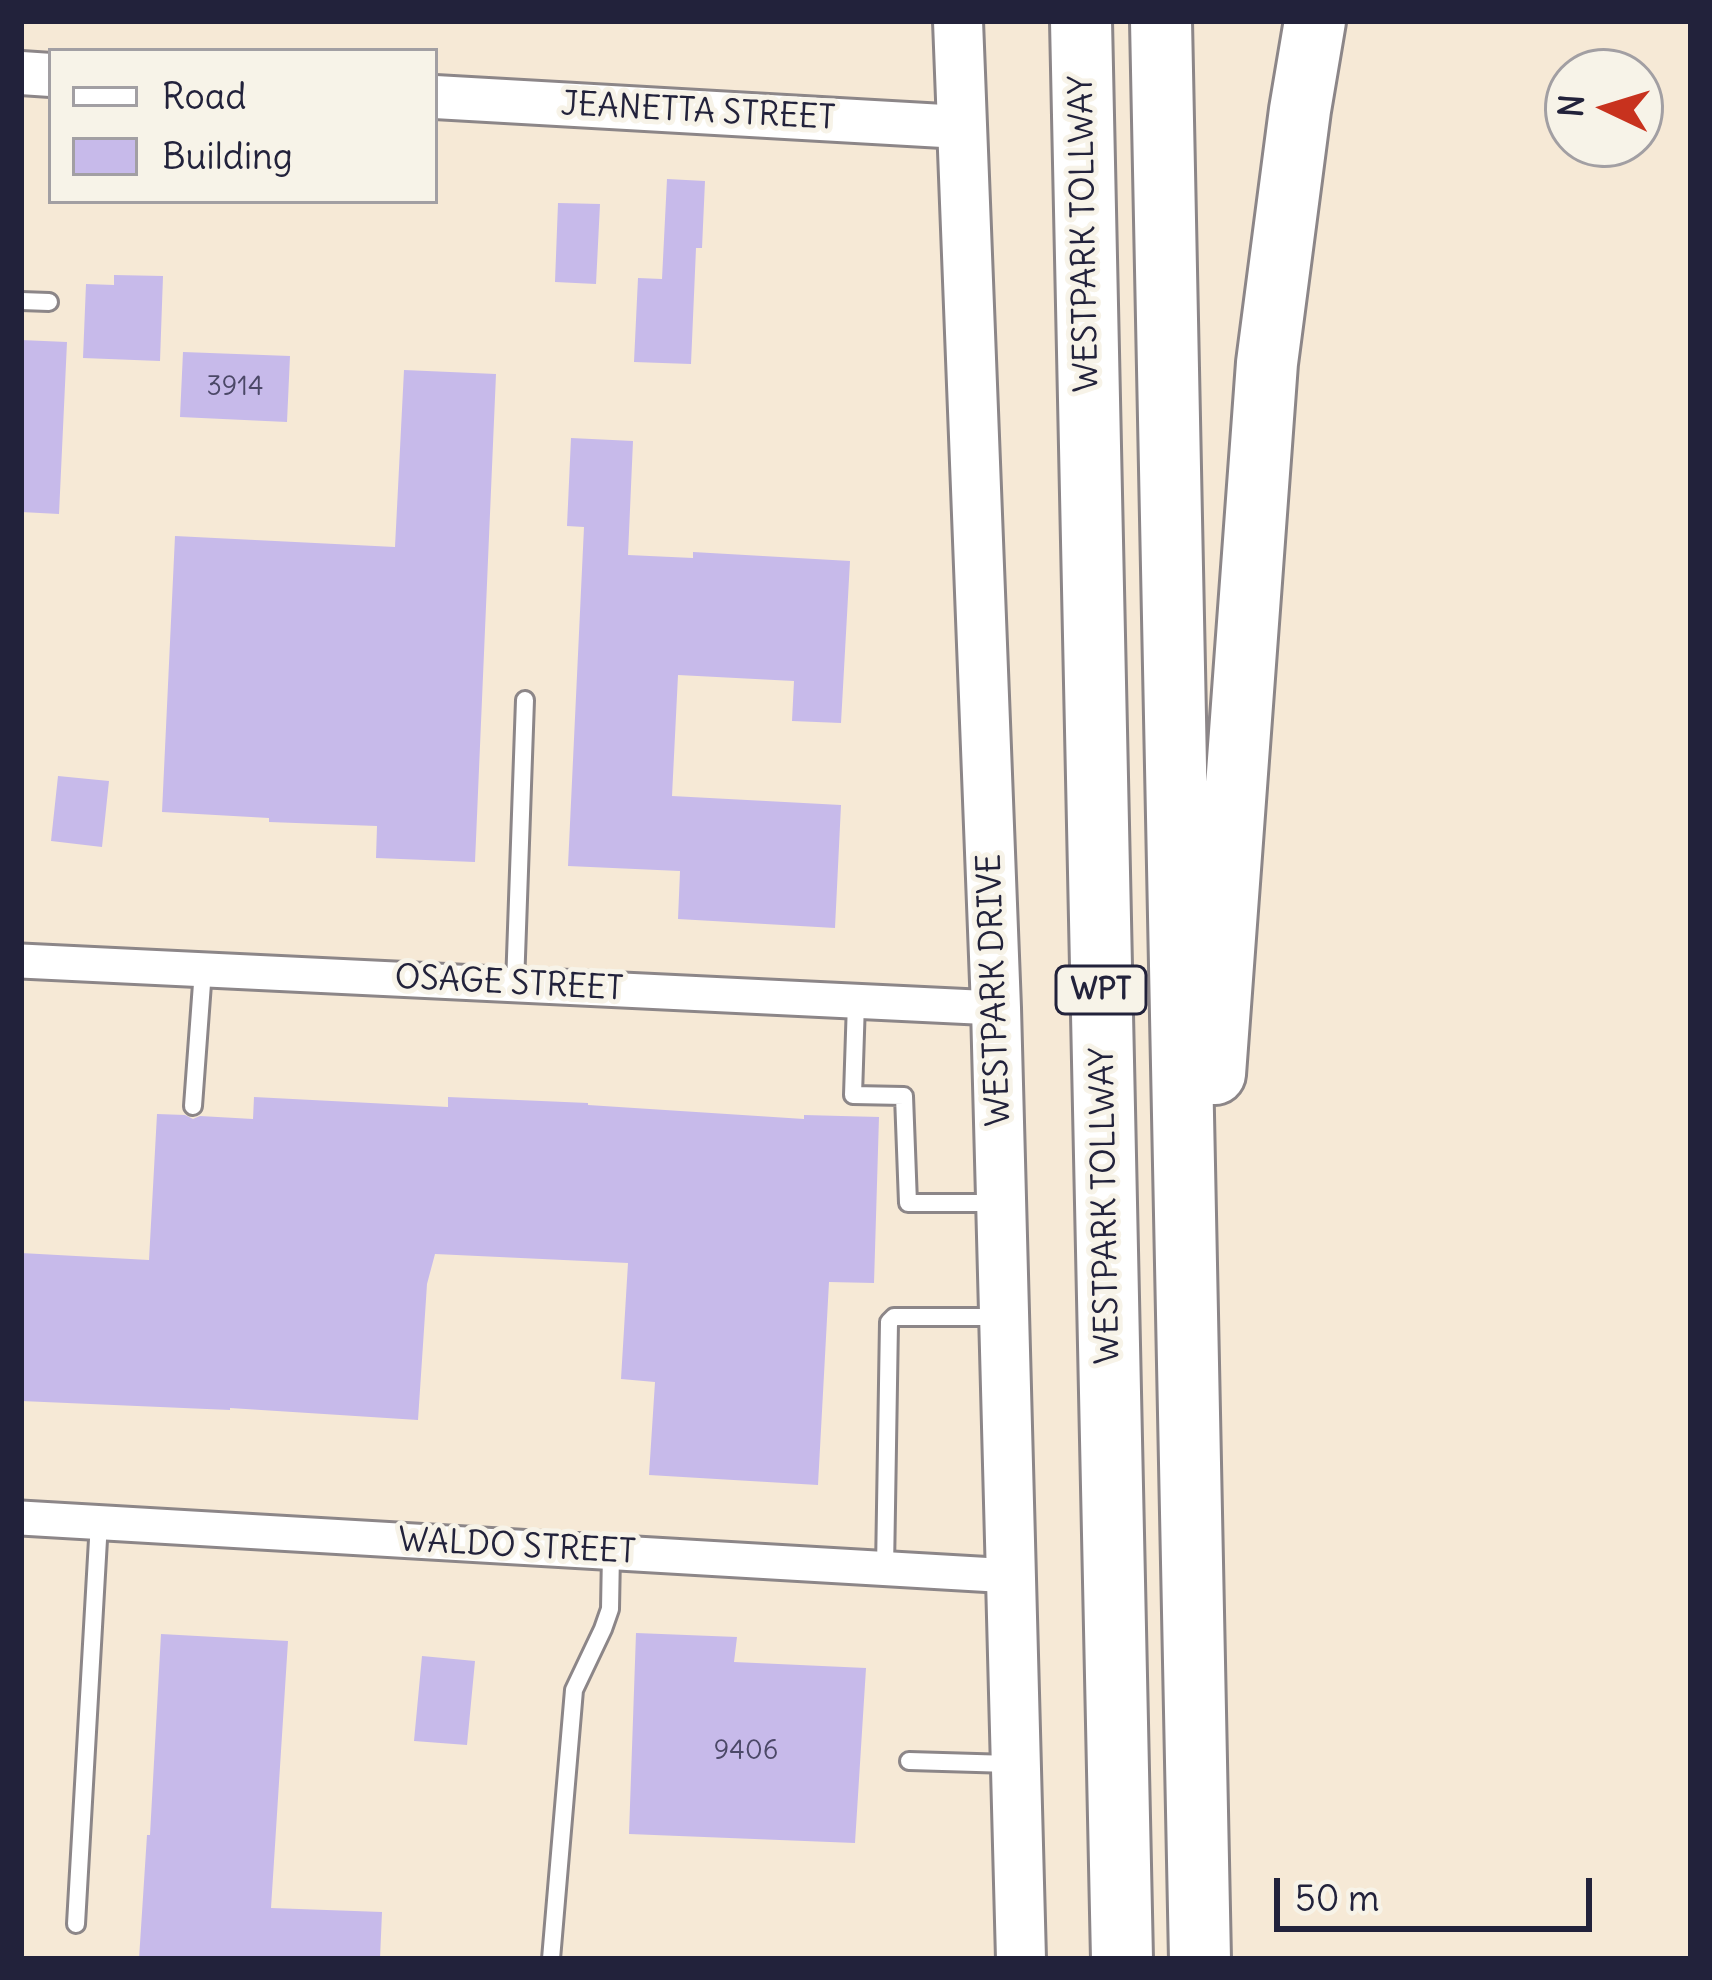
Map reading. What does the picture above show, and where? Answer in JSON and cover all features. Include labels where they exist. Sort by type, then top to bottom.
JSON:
[{"type":"highway","name":"WESTPARK TOLLWAY","points":[[1081,21],[1122,1959]]},
{"type":"highway","name":"WPT","points":[[1161,21],[1200,1959]]},
{"type":"highway","points":[[1188,1457],[1267,363],[1315,21]]},
{"type":"main road","name":"WESTPARK DRIVE","points":[[958,21],[996,1008],[1021,1959]]},
{"type":"street","name":"JEANETTA STREET","points":[[438,97],[961,128]]},
{"type":"street","name":"OSAGE STREET","points":[[21,961],[996,1008]]},
{"type":"street","name":"WALDO STREET","points":[[21,1518],[1012,1576]]},
{"type":"lane","points":[[21,301],[50,302]]},
{"type":"lane","points":[[515,985],[525,700]]},
{"type":"lane","points":[[193,1106],[203,970]]},
{"type":"lane","points":[[856,1002],[854,1095],[904,1096],[908,1203],[1002,1203]]},
{"type":"lane","points":[[885,1569],[889,1322],[894,1316],[1005,1318]]},
{"type":"lane","points":[[76,1924],[99,1522]]},
{"type":"lane","points":[[551,1959],[574,1690],[610,1609],[610,1552]]},
{"type":"lane","points":[[909,1760],[1017,1764]]},
{"type":"building","points":[[667,179],[705,181],[702,248],[696,248],[691,364],[634,362],[638,278],[662,279]]},
{"type":"building","points":[[558,203],[600,204],[596,284],[555,282]]},
{"type":"building","points":[[114,275],[163,276],[160,361],[83,358],[86,284],[114,285]]},
{"type":"building","points":[[21,340],[67,342],[59,514],[21,512]]},
{"type":"building","points":[[183,352],[290,356],[287,422],[180,417]]},
{"type":"building","points":[[404,370],[496,374],[475,862],[376,858],[377,826],[162,812],[175,536],[395,547]]},
{"type":"building","points":[[571,438],[633,441],[628,555],[693,558],[693,552],[850,561],[841,723],[792,721],[794,681],[678,675],[672,796],[841,805],[835,928],[678,919],[680,871],[568,866],[584,527],[567,526]]},
{"type":"building","points":[[58,776],[109,781],[102,847],[51,841]]},
{"type":"building","points":[[254,1097],[448,1107],[448,1097],[804,1119],[804,1115],[879,1117],[874,1283],[829,1282],[818,1485],[649,1475],[655,1382],[621,1379],[628,1263],[435,1254],[427,1284],[418,1420],[21,1401],[21,1253],[149,1260],[157,1114],[253,1119]]},
{"type":"building","points":[[636,1633],[737,1637],[734,1662],[866,1668],[855,1843],[629,1834]]},
{"type":"building","points":[[161,1634],[288,1641],[271,1908],[382,1912],[380,1959],[139,1959]]},
{"type":"building","points":[[422,1656],[475,1661],[467,1745],[414,1741]]}]
